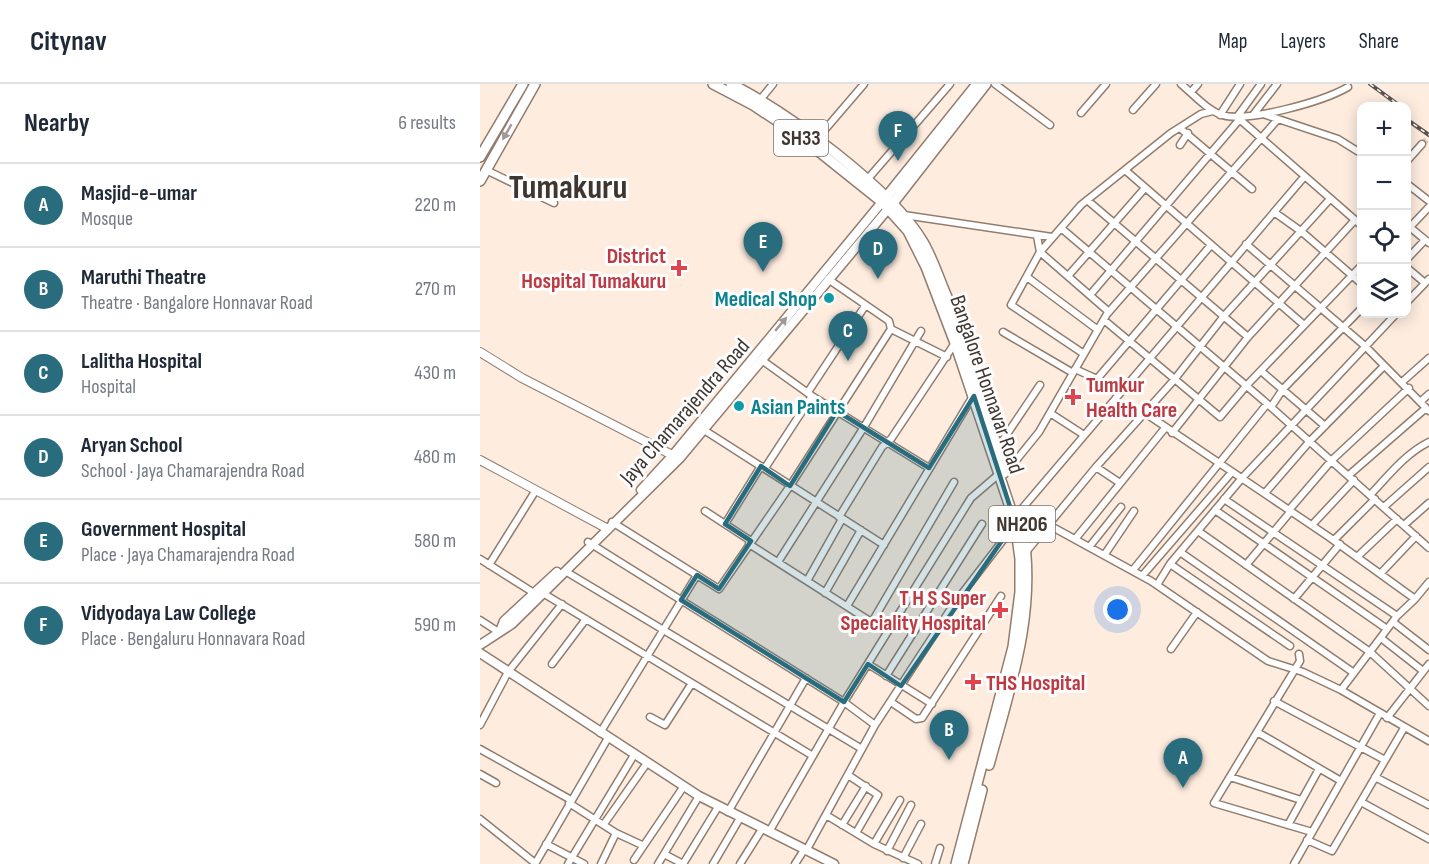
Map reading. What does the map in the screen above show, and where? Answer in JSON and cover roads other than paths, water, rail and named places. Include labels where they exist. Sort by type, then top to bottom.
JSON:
[{"type":"main road","points":[[480,157],[523,84]]},
{"type":"main road","points":[[480,181],[535,84]]},
{"type":"main road","name":"Bangalore Honnavar Road","points":[[713,84],[777,121],[864,183],[887,203],[917,245],[974,396],[981,408],[1017,518],[1023,555],[1011,656],[978,791],[956,864]]},
{"type":"main road","name":"SH33","points":[[731,84],[760,100],[816,140],[864,183]]},
{"type":"main road","points":[[887,203],[977,84]]},
{"type":"main road","points":[[887,203],[986,84]]},
{"type":"main road","name":"NH206","points":[[887,203],[904,215],[924,243],[938,275],[958,326],[981,408],[997,449],[1002,474]]},
{"type":"main road","name":"Jaya Chamarajendra Road","points":[[677,457],[887,203]]},
{"type":"main road","name":"Jaya Chamarajendra Road","points":[[480,645],[499,630],[512,624],[538,592],[610,525],[704,430],[763,361],[826,278]]},
{"type":"main road","name":"Jaya Chamarajendra Road","points":[[538,592],[565,571],[590,544]]},
{"type":"main road","points":[[480,653],[699,796],[728,813],[834,864]]},
{"type":"main road","name":"NH206","points":[[963,864],[978,791]]},
{"type":"street","points":[[760,100],[773,84]]},
{"type":"street","points":[[816,140],[864,84]]},
{"type":"street","points":[[864,183],[951,84]]},
{"type":"street","points":[[995,84],[1050,125]]},
{"type":"street","points":[[1081,113],[1106,84]]},
{"type":"street","points":[[1133,110],[1156,84]]},
{"type":"street","points":[[1181,84],[1213,111],[1238,119],[1357,223]]},
{"type":"street","points":[[1191,92],[1198,84]]},
{"type":"street","points":[[1220,114],[1240,84]]},
{"type":"street","points":[[1090,295],[1211,153],[1238,119],[1261,84]]},
{"type":"street","points":[[1253,116],[1277,84]]},
{"type":"street","points":[[1238,119],[1263,114],[1348,87]]},
{"type":"street","points":[[1084,354],[1011,305],[1040,252],[1087,200],[1171,133],[1202,114],[1213,111]]},
{"type":"street","points":[[1263,114],[1338,139],[1357,151]]},
{"type":"street","points":[[740,864],[813,756],[971,498],[1002,474],[1039,432],[1109,312],[1278,119]]},
{"type":"street","points":[[1184,127],[1188,135],[1252,189]]},
{"type":"street","points":[[1180,145],[1188,135]]},
{"type":"street","points":[[1411,157],[1422,144]]},
{"type":"street","points":[[486,170],[554,203]]},
{"type":"street","points":[[1125,170],[1304,325]]},
{"type":"street","points":[[795,864],[901,686],[954,604],[1017,518],[1084,435],[1304,177]]},
{"type":"street","points":[[1411,186],[1429,201]]},
{"type":"street","points":[[1068,276],[1145,188]]},
{"type":"street","points":[[1023,555],[1096,467],[1174,380],[1224,316],[1330,199]]},
{"type":"street","points":[[1087,200],[1248,337]]},
{"type":"street","points":[[1411,223],[1429,207]]},
{"type":"street","points":[[1274,212],[1302,232],[1357,280]]},
{"type":"street","points":[[904,215],[1052,237]]},
{"type":"street","points":[[1172,433],[1226,368],[1248,337],[1354,220]]},
{"type":"street","points":[[1061,228],[1269,405],[1428,546]]},
{"type":"street","points":[[1411,228],[1426,240]]},
{"type":"street","points":[[1411,256],[1426,240],[1429,231]]},
{"type":"street","points":[[1037,236],[1040,252],[1109,312]]},
{"type":"street","points":[[1246,244],[1269,267],[1365,346],[1428,409],[1352,477],[1312,525]]},
{"type":"street","points":[[1003,332],[1074,371],[1097,379],[1210,245]]},
{"type":"street","points":[[1104,320],[1220,417],[1246,386],[1357,270]]},
{"type":"street","points":[[1411,270],[1427,281],[1411,299]]},
{"type":"street","points":[[1027,277],[1098,330]]},
{"type":"street","points":[[480,460],[610,525],[719,589],[790,486],[891,329],[889,321],[826,278]]},
{"type":"street","points":[[725,524],[865,306]]},
{"type":"street","points":[[1133,570],[1218,463],[1283,389],[1357,313]]},
{"type":"street","points":[[1157,585],[1170,564],[1242,478],[1391,318]]},
{"type":"street","points":[[891,329],[947,357]]},
{"type":"street","points":[[778,562],[864,427],[921,331]]},
{"type":"street","points":[[807,581],[840,518],[886,443],[955,343]]},
{"type":"street","points":[[480,352],[522,378],[677,457]]},
{"type":"street","points":[[1402,382],[1429,358]]},
{"type":"street","points":[[763,361],[886,443],[929,468]]},
{"type":"street","points":[[1265,493],[1310,441],[1384,366]]},
{"type":"street","points":[[1262,371],[1325,426]]},
{"type":"street","points":[[997,449],[1040,385]]},
{"type":"street","points":[[1246,565],[1332,460],[1409,388]]},
{"type":"street","points":[[1420,402],[1429,394]]},
{"type":"street","points":[[847,606],[974,396]]},
{"type":"street","points":[[1050,413],[1084,435]]},
{"type":"street","points":[[1145,413],[1337,542],[1415,599]]},
{"type":"street","points":[[1076,538],[1165,428]]},
{"type":"street","points":[[704,430],[884,545]]},
{"type":"street","points":[[1294,599],[1324,567],[1337,542],[1373,496],[1383,479],[1415,449],[1429,442]]},
{"type":"street","points":[[1096,467],[1120,483]]},
{"type":"street","points":[[1385,506],[1429,467]]},
{"type":"street","points":[[1142,576],[1232,472]]},
{"type":"street","points":[[872,622],[954,482]]},
{"type":"street","points":[[489,565],[536,490]]},
{"type":"street","points":[[1224,499],[1395,619],[1429,650]]},
{"type":"street","points":[[1404,525],[1429,503]]},
{"type":"street","points":[[1090,546],[1121,507]]},
{"type":"street","points":[[1215,510],[1387,629]]},
{"type":"street","points":[[705,511],[778,562],[887,632]]},
{"type":"street","points":[[1105,554],[1134,512]]},
{"type":"street","points":[[1358,557],[1397,519]]},
{"type":"street","points":[[886,676],[982,524]]},
{"type":"street","points":[[1047,524],[1133,570],[1268,661],[1341,690],[1429,741]]},
{"type":"street","points":[[825,593],[861,530]]},
{"type":"street","points":[[1198,531],[1370,652],[1429,706]]},
{"type":"street","points":[[1381,573],[1416,536]]},
{"type":"street","points":[[590,544],[844,702],[876,725]]},
{"type":"street","points":[[1180,552],[1354,673]]},
{"type":"street","points":[[480,559],[562,604],[813,756]]},
{"type":"street","points":[[1170,564],[1290,646]]},
{"type":"street","points":[[565,571],[862,749]]},
{"type":"street","points":[[481,821],[535,863],[647,656],[697,575]]},
{"type":"street","points":[[1341,690],[1395,619],[1429,582]]},
{"type":"street","points":[[1423,590],[1429,595]]},
{"type":"street","points":[[891,702],[918,720],[932,704],[1000,596]]},
{"type":"street","points":[[480,725],[508,672],[562,604]]},
{"type":"street","points":[[1171,649],[1197,612]]},
{"type":"street","points":[[552,664],[586,619]]},
{"type":"street","points":[[480,620],[499,630]]},
{"type":"street","points":[[1381,638],[1423,671]]},
{"type":"street","points":[[1299,654],[1300,661],[1274,700],[1214,803],[1312,832]]},
{"type":"street","points":[[868,664],[932,704]]},
{"type":"street","points":[[1387,718],[1429,664]]},
{"type":"street","points":[[728,813],[806,678]]},
{"type":"street","points":[[650,717],[665,725],[692,683]]},
{"type":"street","points":[[1274,700],[1385,760]]},
{"type":"street","points":[[1294,864],[1380,713]]},
{"type":"street","points":[[1307,840],[1332,851],[1404,728]]},
{"type":"street","points":[[1257,732],[1341,781]]},
{"type":"street","points":[[480,749],[570,802],[616,833],[642,845]]},
{"type":"street","points":[[569,861],[593,818],[634,755]]},
{"type":"street","points":[[604,824],[647,763]]},
{"type":"street","points":[[1288,825],[1319,769]]},
{"type":"street","points":[[480,774],[496,783]]},
{"type":"street","points":[[848,775],[878,795],[856,834]]},
{"type":"street","points":[[1230,777],[1301,800]]},
{"type":"street","points":[[1375,777],[1429,805]]},
{"type":"street","points":[[634,860],[684,786]]},
{"type":"street","points":[[842,825],[866,786]]},
{"type":"street","points":[[658,864],[699,796]]},
{"type":"street","points":[[874,844],[900,800]]},
{"type":"street","points":[[1361,802],[1429,839]]},
{"type":"street","points":[[887,850],[911,805]]},
{"type":"street","points":[[664,854],[683,864],[718,807]]},
{"type":"street","points":[[826,815],[874,844],[918,864]]},
{"type":"street","points":[[713,864],[740,818]]},
{"type":"street","points":[[903,858],[921,824]]},
{"type":"street","points":[[601,864],[616,833]]},
{"type":"street","points":[[546,844],[569,861],[584,864]]},
{"type":"street","points":[[934,864],[940,848]]},
{"type":"tunnel","points":[[1422,144],[1429,138]]},
{"type":"railway","points":[[1370,84],[1395,102]]},
{"type":"railway","points":[[1411,122],[1429,135]]},
{"type":"place","name":"Vidyodaya Law College","points":[[898,161]]},
{"type":"place","name":"District Hospital Tumakuru","points":[[679,268]]},
{"type":"place","name":"Government Hospital","points":[[763,272]]},
{"type":"place","name":"Aryan School","points":[[878,279]]},
{"type":"place","name":"Medical Shop","points":[[829,298]]},
{"type":"place","name":"Lalitha Hospital","points":[[848,361]]},
{"type":"place","name":"Tumkur Health Care","points":[[1073,397]]},
{"type":"place","name":"Asian Paints","points":[[739,406]]},
{"type":"place","name":"T H S Super Speciality Hospital","points":[[1000,610]]},
{"type":"place","name":"THS Hospital","points":[[973,682]]},
{"type":"place","name":"Maruthi Theatre","points":[[949,760]]},
{"type":"place","name":"Masjid-e-umar","points":[[1183,788]]},
{"type":"district","name":"Tumakuru","points":[[568,186]]}]
